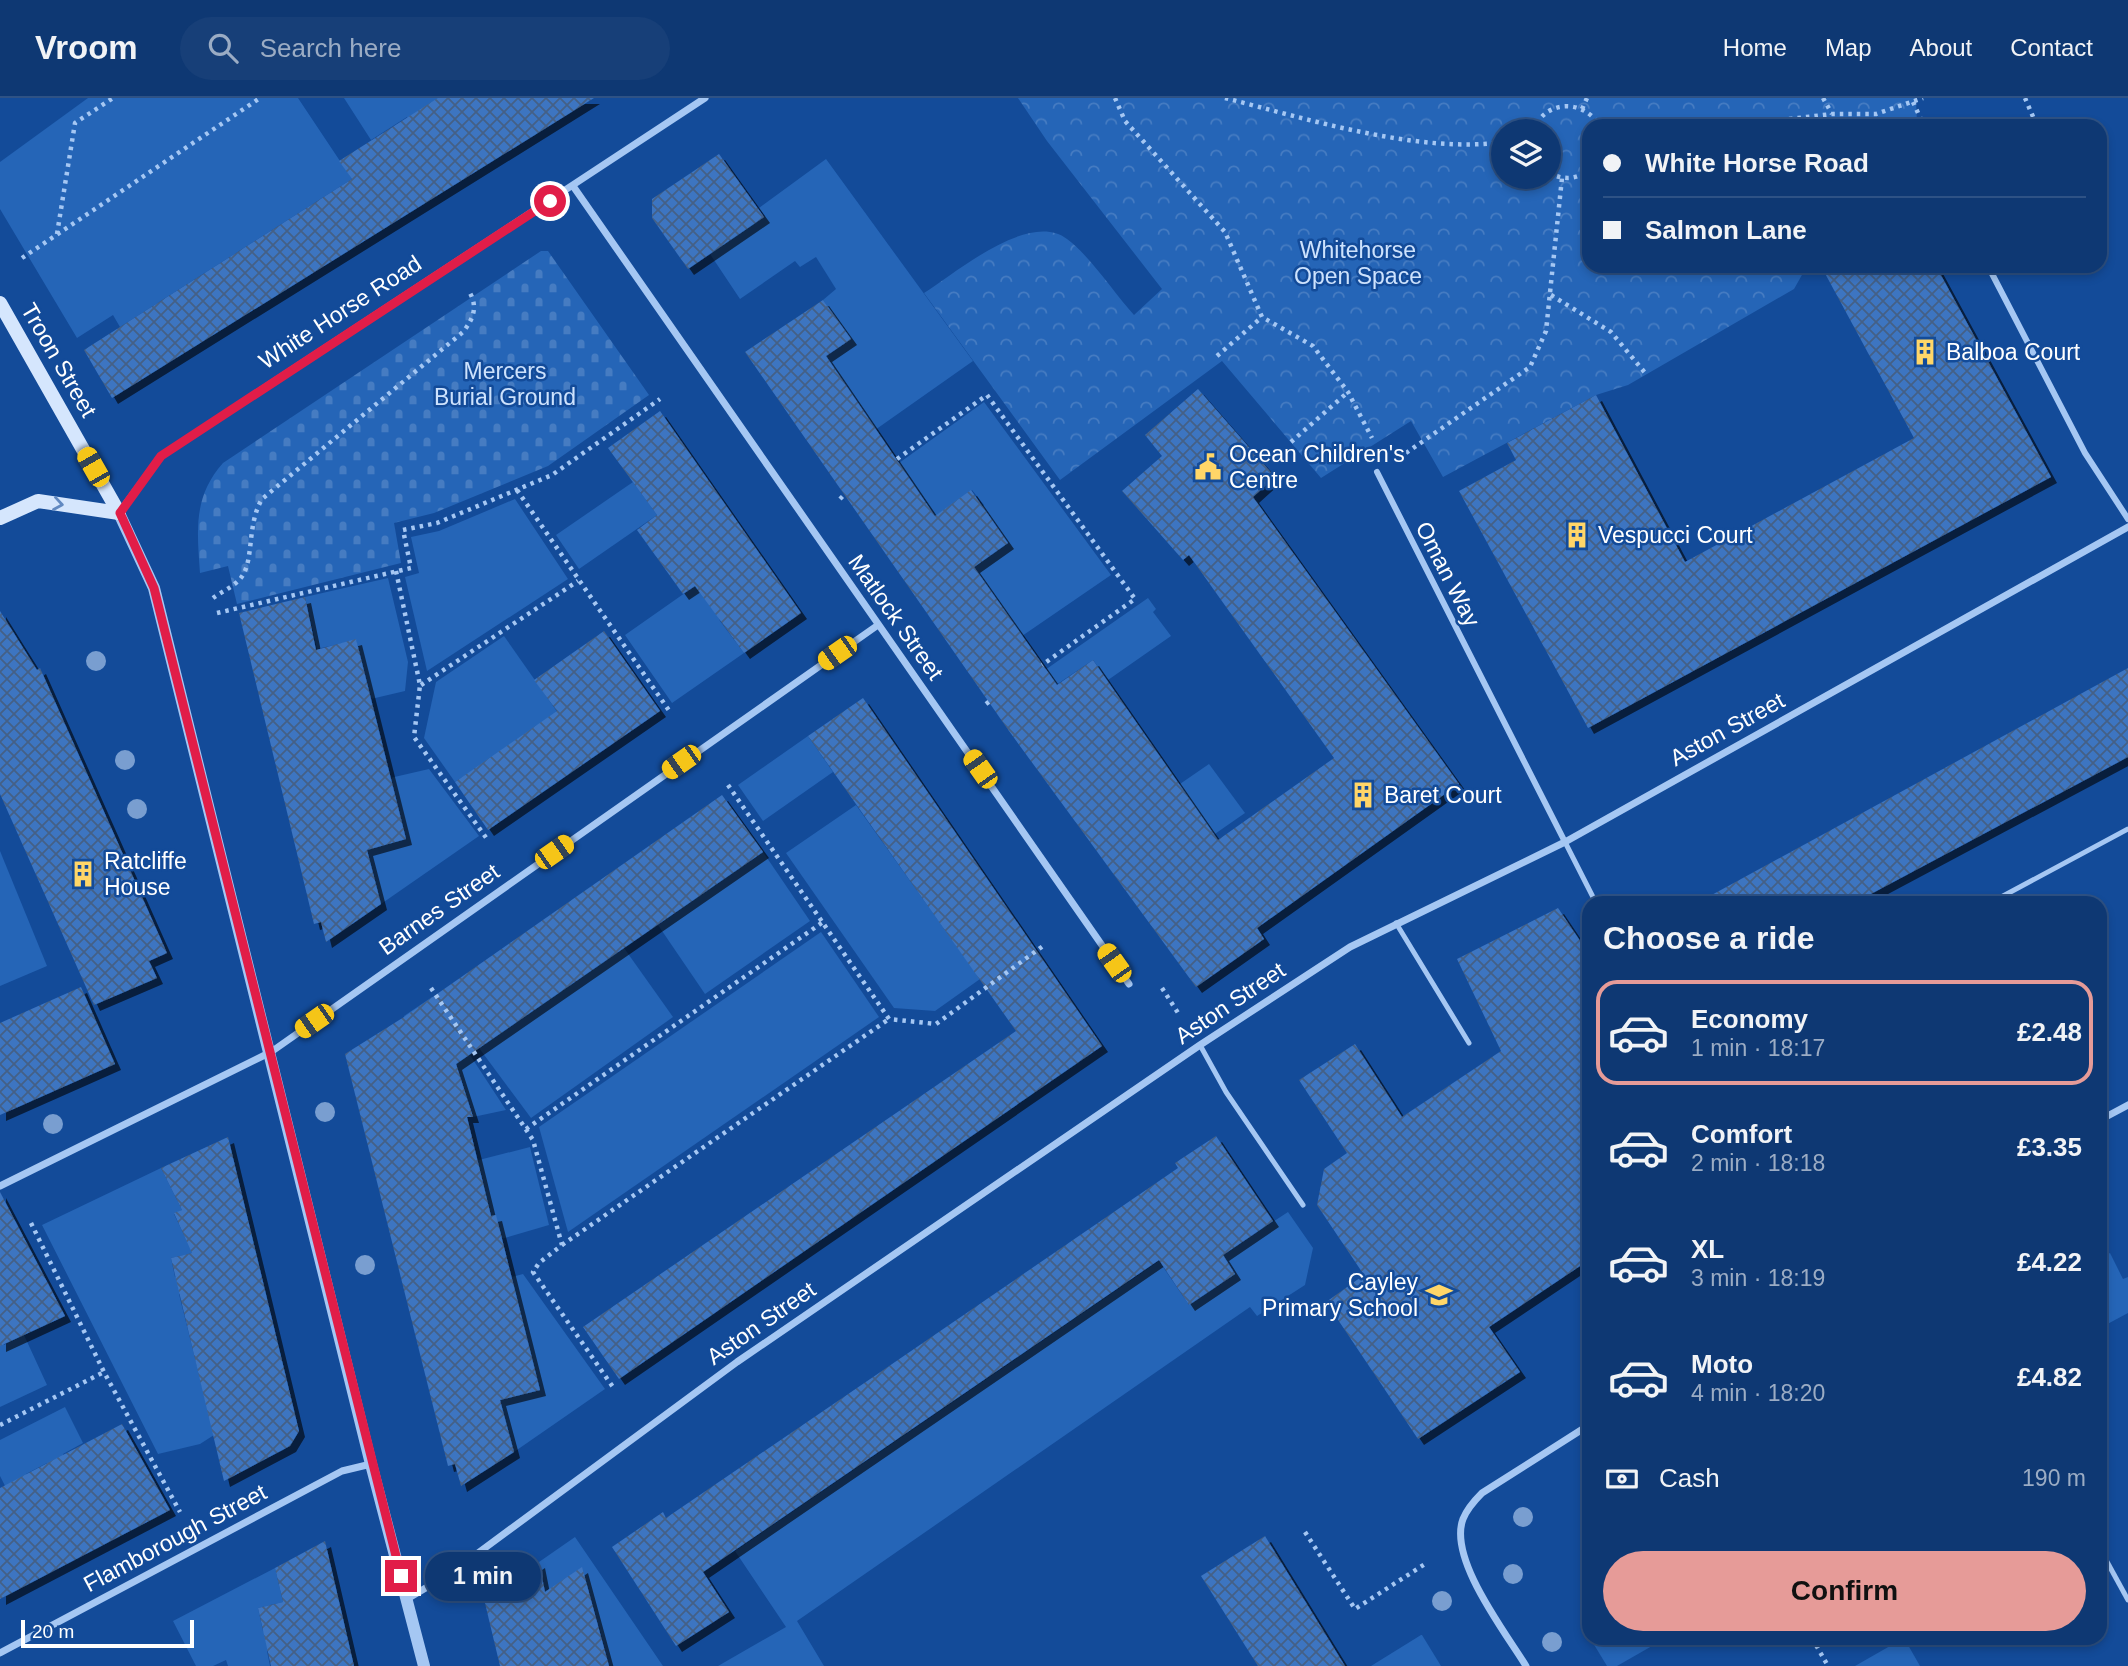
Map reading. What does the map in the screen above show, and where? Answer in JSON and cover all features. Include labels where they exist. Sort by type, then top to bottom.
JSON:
[{"type":"main road","name":"Troon Street","points":[[0,303],[120,513]]},
{"type":"main road","points":[[0,518],[38,501],[120,513]]},
{"type":"street","name":"White Horse Road","points":[[120,513],[161,456],[705,98]]},
{"type":"street","name":"Matlock Street","points":[[573,187],[1129,984]]},
{"type":"street","points":[[1992,273],[2085,453],[2128,519]]},
{"type":"street","name":"Oman Way","points":[[1377,472],[1565,842]]},
{"type":"street","points":[[120,513],[154,588],[371,1464],[425,1666]]},
{"type":"street","name":"Aston Street","points":[[407,1599],[451,1573],[737,1362],[1200,1045],[1350,947],[1565,842],[2128,527]]},
{"type":"street","name":"Barnes Street","points":[[0,1186],[271,1052],[878,625]]},
{"type":"street","points":[[2107,1116],[2128,1105]]},
{"type":"street","points":[[1526,1666],[1472,1579],[1461,1539],[1461,1522],[1469,1507],[1482,1493],[1582,1429]]},
{"type":"street","name":"Flamborough Street","points":[[0,1653],[342,1471],[371,1464]]},
{"type":"lane","points":[[2003,896],[2128,829]]},
{"type":"lane","points":[[1565,842],[1592,896]]},
{"type":"lane","points":[[1396,923],[1469,1043]]},
{"type":"lane","points":[[1200,1045],[1226,1092],[1303,1205]]},
{"type":"lane","points":[[2107,1562],[2128,1600]]},
{"type":"path","points":[[57,234],[75,123],[113,98]]},
{"type":"path","points":[[22,258],[260,98]]},
{"type":"path","points":[[1115,98],[1125,121],[1225,232],[1262,317],[1313,346],[1348,393],[1375,443],[1377,472]]},
{"type":"path","points":[[1225,98],[1301,118],[1424,142],[1491,144]]},
{"type":"path","points":[[1582,109],[1587,98]]},
{"type":"path","points":[[1823,98],[1832,114]]},
{"type":"path","points":[[1790,119],[1832,114],[1876,114],[1923,98]]},
{"type":"path","points":[[2025,98],[2034,119]]},
{"type":"path","points":[[1913,102],[1921,119]]},
{"type":"path","points":[[1538,119],[1554,108],[1573,106],[1591,114],[1595,119]]},
{"type":"path","points":[[1377,472],[1530,367],[1546,331],[1562,178],[1582,174]]},
{"type":"path","points":[[213,598],[244,574],[249,559],[251,520],[262,499],[463,332],[475,311],[475,300],[468,289]]},
{"type":"path","points":[[1551,295],[1611,332],[1646,374]]},
{"type":"path","points":[[1217,356],[1262,317]]},
{"type":"path","points":[[1291,442],[1348,393]]},
{"type":"path","points":[[897,459],[987,396],[1135,599],[1042,665]]},
{"type":"path","points":[[217,613],[411,568],[402,530],[436,523],[552,475],[660,399]]},
{"type":"path","points":[[517,489],[670,712]]},
{"type":"path","points":[[396,571],[420,685],[414,737],[487,839]]},
{"type":"path","points":[[420,685],[578,581]]},
{"type":"path","points":[[728,785],[889,1018]]},
{"type":"path","points":[[526,1129],[823,922]]},
{"type":"path","points":[[615,1390],[533,1272],[539,1263],[889,1018],[936,1024],[1043,946]]},
{"type":"path","points":[[1129,984],[1160,984],[1200,1045]]},
{"type":"path","points":[[431,988],[533,1140],[562,1245]]},
{"type":"path","points":[[31,1223],[104,1373],[180,1512]]},
{"type":"path","points":[[0,1425],[104,1373]]},
{"type":"path","points":[[1305,1532],[1355,1609],[1425,1564]]},
{"type":"path","points":[[1816,1645],[1828,1666]]},
{"type":"green space","points":[[88,98],[298,98],[352,179],[120,327],[113,315],[77,338],[0,209],[0,162]]},
{"type":"green space","points":[[344,98],[476,98],[419,135],[407,117],[371,140]]},
{"type":"green space","name":"Whitehorse Open Space","points":[[1018,98],[1916,98],[1917,119],[1582,119],[1582,273],[1803,273],[1794,289],[1628,385],[1596,395],[1443,477],[1411,421],[1321,478],[1222,361],[1060,480],[924,293],[973,259],[1013,238],[1033,232],[1051,232],[1075,246],[1134,315],[1162,289],[1047,141]]},
{"type":"green space","points":[[826,159],[973,361],[875,430],[826,356],[850,339],[823,300],[836,289],[816,257],[800,267],[795,261],[740,299],[710,254],[765,216],[759,208]]},
{"type":"green space","name":"Mercers Burial Ground","points":[[541,251],[548,251],[649,395],[548,466],[434,513],[394,523],[401,563],[237,604],[228,566],[200,573],[199,515],[206,488],[223,463]]},
{"type":"green space","points":[[984,402],[1111,575],[1022,636],[973,567],[1008,543],[996,526],[947,532],[984,505],[972,490],[936,516],[899,463]]},
{"type":"green space","points":[[633,482],[657,515],[579,569],[556,535]]},
{"type":"green space","points":[[515,499],[568,579],[427,671],[405,577],[419,573],[411,537],[439,531]]},
{"type":"green space","points":[[388,578],[408,662],[405,691],[371,699],[356,640],[317,649],[305,597]]},
{"type":"green space","points":[[702,581],[720,621],[744,653],[672,703],[625,635]]},
{"type":"green space","points":[[1148,598],[1156,609],[1153,612],[1171,636],[1108,680],[1093,660],[1056,685],[1045,670]]},
{"type":"green space","points":[[504,636],[558,713],[455,782],[424,738],[436,682]]},
{"type":"green space","points":[[808,736],[833,772],[763,821],[738,785]]},
{"type":"green space","points":[[1209,764],[1245,813],[1130,893],[1148,806]]},
{"type":"green space","points":[[429,769],[479,836],[381,904],[367,850],[406,839],[390,778]]},
{"type":"green space","points":[[856,805],[980,979],[935,1011],[894,1008],[786,853]]},
{"type":"green space","points":[[0,851],[47,966],[0,986]]},
{"type":"green space","points":[[763,852],[810,921],[705,994],[658,925]]},
{"type":"green space","points":[[821,932],[879,1017],[568,1232],[539,1127]]},
{"type":"green space","points":[[624,948],[673,1017],[531,1118],[479,1048]]},
{"type":"green space","points":[[432,997],[506,1110],[473,1117],[427,1103],[404,1016]]},
{"type":"green space","points":[[530,1147],[549,1225],[501,1239],[458,1225],[444,1169]]},
{"type":"green space","points":[[161,1168],[182,1210],[174,1214],[185,1237],[193,1235],[197,1252],[171,1258],[175,1277],[206,1287],[179,1294],[214,1435],[200,1444],[158,1454],[42,1225]]},
{"type":"green space","points":[[1288,1212],[1313,1248],[1305,1285],[1257,1316],[1250,1307],[797,1621],[824,1666],[718,1666],[786,1627],[735,1551],[1159,1261],[1189,1305],[1235,1274],[1206,1230],[1217,1222],[1234,1247]]},
{"type":"green space","points":[[2110,1253],[2123,1279],[2128,1277],[2128,1313],[2107,1324],[2107,1254]]},
{"type":"green space","points":[[523,1274],[605,1389],[514,1452],[500,1399],[529,1347],[522,1321],[473,1287]]},
{"type":"green space","points":[[24,1335],[47,1385],[0,1407],[0,1337],[4,1345]]},
{"type":"green space","points":[[65,1407],[83,1443],[63,1454],[79,1487],[47,1463],[26,1474],[22,1519],[0,1476],[0,1440]]},
{"type":"green space","points":[[575,1537],[663,1666],[609,1666],[599,1626],[554,1636],[539,1562]]},
{"type":"green space","points":[[275,1568],[283,1602],[258,1608],[263,1631],[293,1644],[267,1651],[270,1666],[228,1666],[226,1660],[213,1666],[196,1666],[173,1621]]},
{"type":"green space","points":[[1421,1635],[1441,1666],[1371,1666]]},
{"type":"green space","points":[[1594,1645],[1654,1645],[1617,1666],[1607,1666]]},
{"type":"green space","points":[[1892,1645],[1908,1645],[1920,1666],[1855,1666]]},
{"type":"building","points":[[438,98],[594,98],[112,398],[84,350],[352,179],[339,161]]},
{"type":"building","points":[[719,154],[764,217],[688,269],[652,218],[652,199]]},
{"type":"building","points":[[1825,273],[1940,273],[2051,477],[1588,728],[1459,491],[1516,460],[1507,443],[1596,395],[1685,562],[1914,438]]},
{"type":"building","points":[[823,300],[851,339],[826,356],[935,516],[971,490],[1008,543],[974,567],[1057,685],[1093,660],[1218,840],[1334,758],[1189,555],[1183,560],[1122,491],[1162,456],[1145,435],[1198,389],[1275,477],[1253,497],[1459,784],[1257,928],[1264,939],[1196,987],[1009,731],[745,352]]},
{"type":"building","points":[[660,411],[801,613],[744,653],[695,586],[683,594],[637,530],[657,515],[608,448]]},
{"type":"building","points":[[305,597],[316,650],[356,639],[406,839],[367,850],[381,904],[326,942],[321,922],[314,924],[239,613]]},
{"type":"building","name":"Ratcliffe House","points":[[0,611],[37,670],[40,668],[167,953],[149,961],[157,978],[94,1005],[0,794]]},
{"type":"building","points":[[604,631],[660,711],[488,830],[455,782],[557,711],[534,680]]},
{"type":"building","points":[[2128,668],[2128,757],[1867,896],[1710,896]]},
{"type":"building","points":[[863,698],[1102,1046],[619,1379],[583,1327],[1016,1031],[808,736]]},
{"type":"building","points":[[722,795],[763,852],[456,1064],[473,1117],[467,1117],[491,1216],[496,1215],[540,1390],[500,1400],[514,1452],[461,1486],[455,1464],[448,1466],[345,1054],[404,1017]]},
{"type":"building","points":[[1558,908],[1582,944],[1582,1265],[1489,1327],[1520,1372],[1418,1439],[1326,1302],[1364,1275],[1317,1205],[1324,1169],[1347,1153],[1299,1080],[1355,1044],[1402,1117],[1501,1051],[1457,959]]},
{"type":"building","points":[[81,987],[115,1064],[0,1115],[0,1023]]},
{"type":"building","points":[[1216,1136],[1273,1221],[1223,1255],[1235,1274],[1189,1305],[1159,1260],[703,1572],[729,1612],[676,1646],[612,1547],[663,1512],[666,1518],[1178,1168],[1175,1163]]},
{"type":"building","points":[[228,1137],[299,1431],[290,1446],[224,1481],[171,1258],[192,1253],[174,1213],[182,1210],[161,1168]]},
{"type":"building","points":[[0,1192],[65,1316],[0,1346]]},
{"type":"building","points":[[122,1424],[170,1510],[0,1599],[0,1488]]},
{"type":"building","points":[[1265,1536],[1345,1666],[1258,1666],[1201,1576]]},
{"type":"building","points":[[325,1541],[354,1666],[271,1666],[258,1608],[283,1602],[275,1568]]},
{"type":"building","points":[[539,1562],[545,1592],[582,1567],[609,1666],[500,1666],[484,1599]]},
{"type":"place","name":"Balboa Court","points":[[1925,352]]},
{"type":"place","name":"Ocean Children's Centre","points":[[1208,467]]},
{"type":"place","name":"Vespucci Court","points":[[1577,535]]},
{"type":"place","name":"Baret Court","points":[[1363,795]]},
{"type":"place","name":"Ratcliffe House","points":[[83,874]]},
{"type":"place","name":"Cayley Primary School","points":[[1439,1295]]},
{"type":"route","points":[[401,1576],[154,588],[120,513],[161,456],[550,201]]}]
